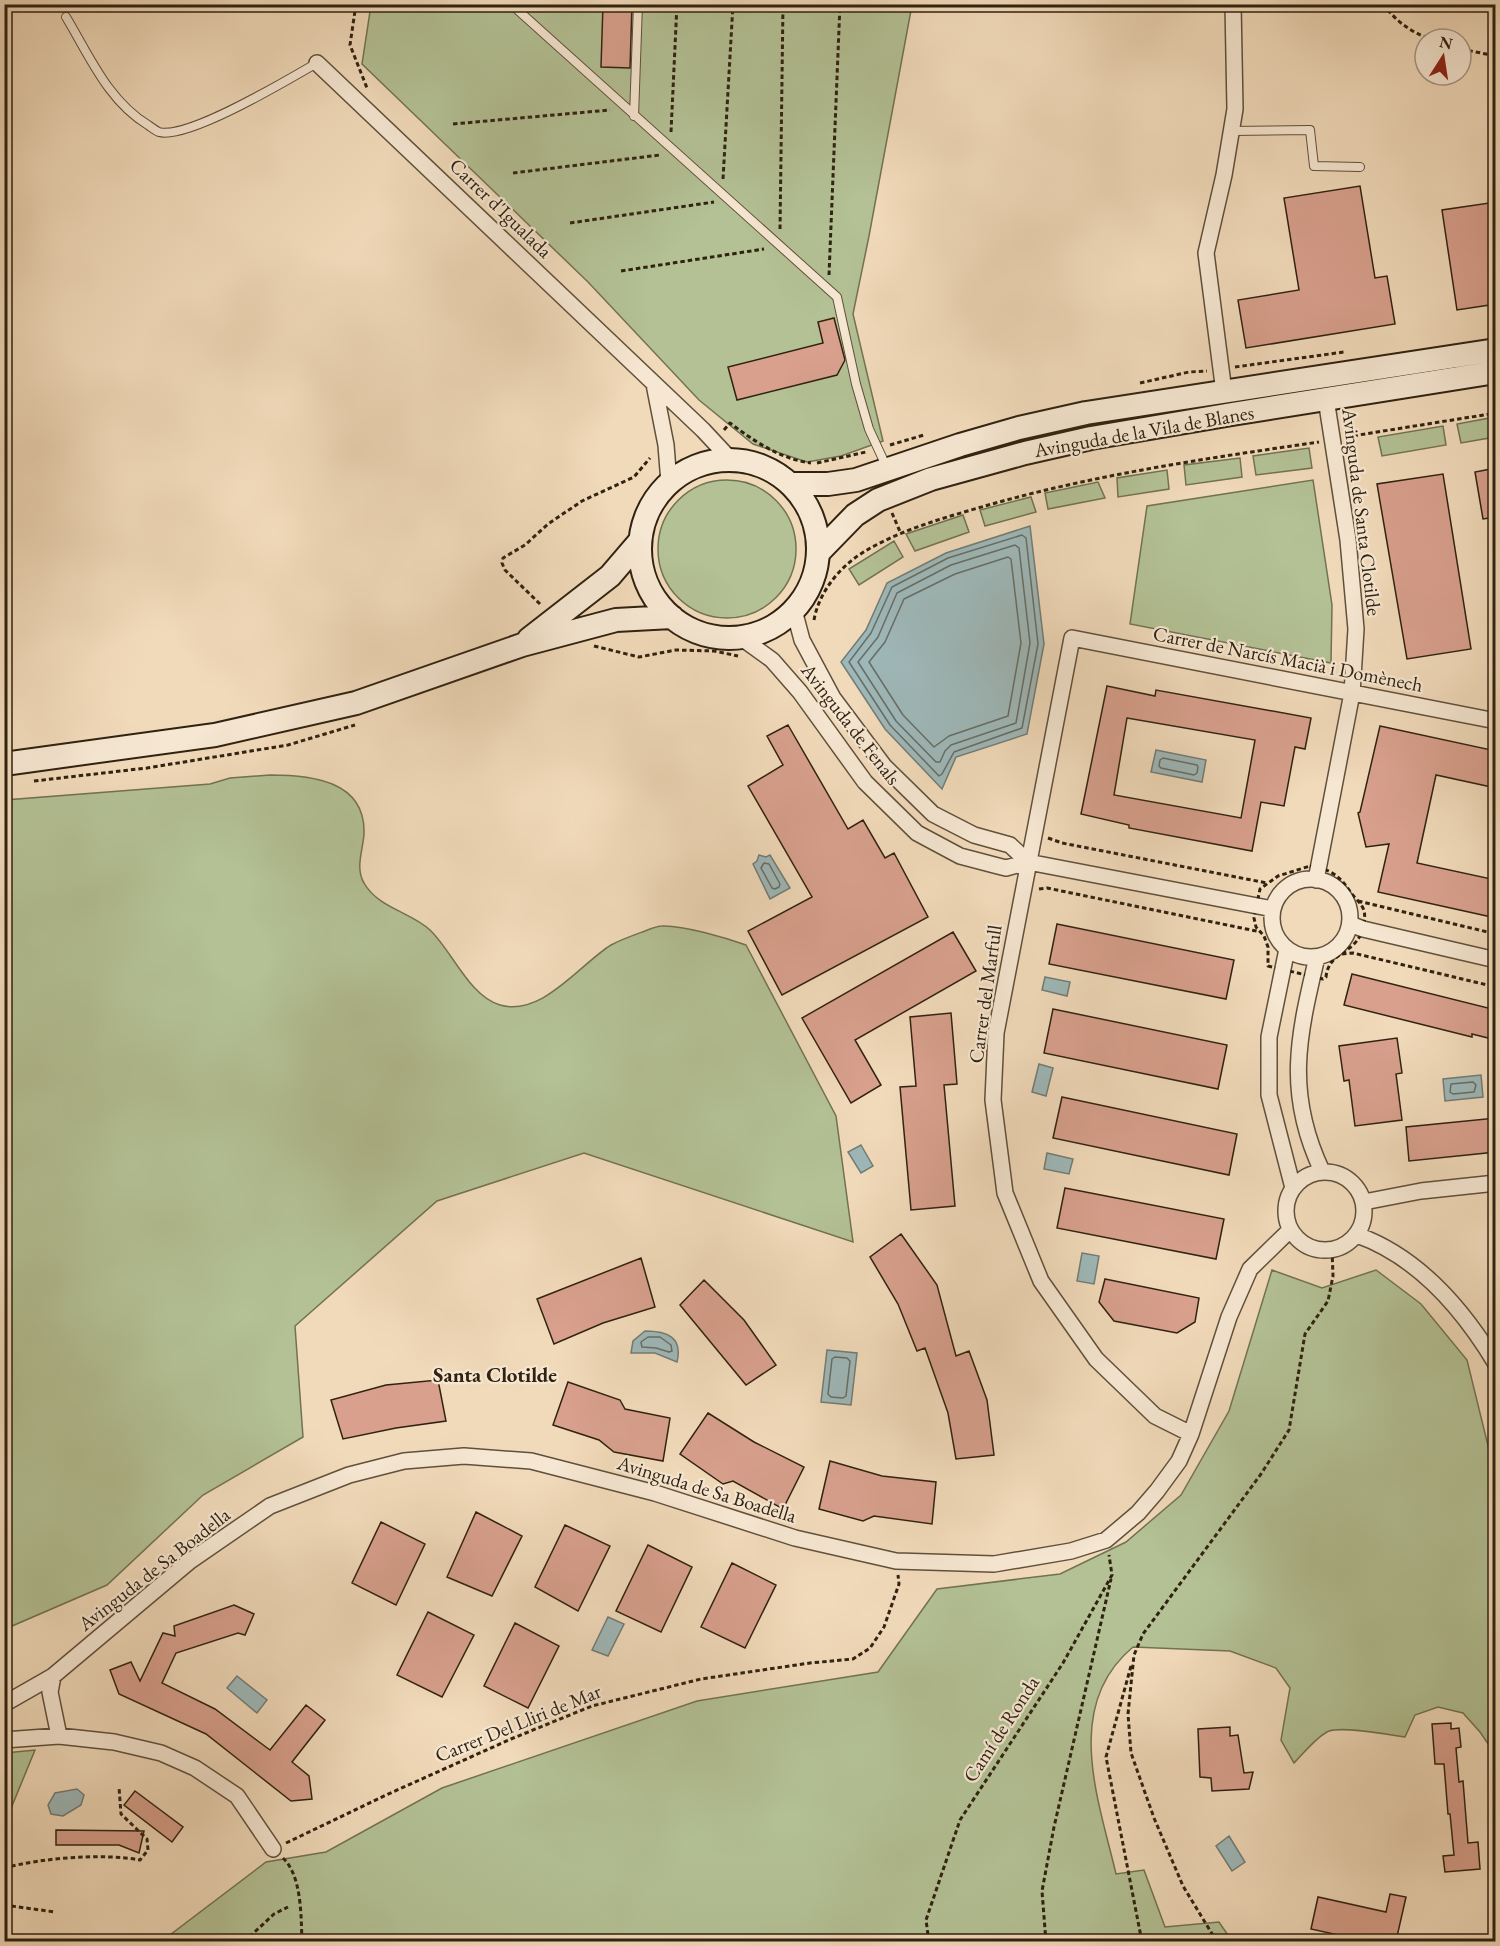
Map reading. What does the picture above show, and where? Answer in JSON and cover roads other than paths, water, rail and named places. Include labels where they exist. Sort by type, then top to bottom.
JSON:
[{"type":"main road","points":[[790,483],[828,484],[856,480],[960,445],[1019,428],[1086,413],[1496,350]]},
{"type":"main road","name":"Avinguda de la Vila de Blanes","points":[[818,553],[850,519],[867,506],[897,491],[931,479],[1025,453],[1091,438],[1496,372]]},
{"type":"main road","points":[[731,460],[746,461],[766,468],[790,483],[801,496],[813,519],[818,536],[815,574],[810,587],[795,610],[742,647],[720,637],[701,633],[672,617],[660,605],[647,583],[642,566],[640,541],[645,519],[651,506],[669,483],[694,467],[709,462],[731,460]]},
{"type":"main road","points":[[522,645],[610,576],[640,541]]},
{"type":"main road","points":[[4,764],[215,735],[346,705],[522,645],[616,620],[672,617]]},
{"type":"street","points":[[1224,392],[1206,253],[1224,175],[1235,109],[1233,4]]},
{"type":"street","name":"Carrer d'Igualada","points":[[317,63],[405,144],[703,430],[731,460]]},
{"type":"street","points":[[654,384],[666,445],[669,483]]},
{"type":"street","name":"Avinguda de Santa Clotilde","points":[[1317,874],[1352,693],[1356,629],[1348,540],[1326,399]]},
{"type":"street","name":"Avinguda de Fenals","points":[[795,610],[802,640],[833,698],[884,766],[933,814],[974,836],[1010,845],[1028,862]]},
{"type":"street","name":"Carrer de Narcís Macià i Domènech","points":[[1072,638],[1496,721]]},
{"type":"street","name":"Carrer del Marfull","points":[[1072,638],[996,1033],[993,1100],[1005,1193],[1041,1281],[1096,1359],[1155,1416],[1191,1434]]},
{"type":"street","name":"Avinguda de Fenals","points":[[742,647],[772,660],[800,692],[865,782],[917,833],[960,856],[1006,868],[1028,862],[1273,909]]},
{"type":"street","points":[[1357,926],[1329,953],[1307,957],[1287,949],[1280,941],[1274,931],[1273,909],[1284,890],[1317,874],[1338,890],[1357,926],[1496,960]]},
{"type":"street","points":[[1287,949],[1269,1037],[1269,1095],[1293,1188]]},
{"type":"street","points":[[1317,957],[1298,1055],[1300,1101],[1310,1145],[1322,1171]]},
{"type":"street","points":[[1322,1171],[1338,1173],[1356,1185],[1364,1202],[1364,1222],[1357,1235],[1332,1250],[1309,1247],[1290,1230],[1285,1210],[1293,1188],[1306,1176],[1322,1171]]},
{"type":"street","points":[[1364,1202],[1421,1191],[1496,1183]]},
{"type":"street","name":"Avinguda de Sa Boadella","points":[[4,1704],[53,1676],[190,1561],[270,1506],[349,1475],[404,1461],[464,1456],[531,1461],[655,1492],[795,1538],[896,1561],[994,1564],[1071,1551],[1106,1540],[1138,1513],[1179,1461],[1191,1434],[1229,1317],[1250,1269],[1290,1230]]},
{"type":"street","points":[[1357,1235],[1382,1244],[1423,1273],[1451,1300],[1476,1332],[1496,1364]]},
{"type":"street","points":[[53,1676],[50,1692],[59,1736]]},
{"type":"street","points":[[4,1740],[59,1736],[114,1742],[161,1753],[195,1768],[237,1796],[273,1849]]},
{"type":"lane","points":[[511,4],[837,297],[856,384],[869,429],[888,469]]},
{"type":"lane","points":[[634,116],[638,4]]},
{"type":"lane","points":[[66,16],[114,98],[143,122],[160,132],[184,131],[264,95],[317,63]]},
{"type":"lane","points":[[1231,131],[1310,130],[1314,166],[1360,167]]},
{"type":"water","points":[[1030,526],[1044,644],[1027,734],[956,757],[942,789],[885,729],[841,662],[866,630],[887,583],[946,553]]},
{"type":"water","points":[[1156,750],[1206,760],[1202,782],[1151,772]]},
{"type":"water","points":[[759,855],[766,857],[770,855],[790,888],[770,899],[753,864]]},
{"type":"water","points":[[1045,977],[1070,982],[1067,996],[1042,990]]},
{"type":"water","points":[[1039,1064],[1053,1068],[1046,1096],[1032,1092]]},
{"type":"water","points":[[1481,1075],[1483,1097],[1445,1101],[1443,1079]]},
{"type":"water","points":[[861,1145],[873,1166],[861,1173],[848,1152]]},
{"type":"water","points":[[1047,1153],[1073,1159],[1069,1174],[1044,1169]]},
{"type":"water","points":[[1082,1253],[1099,1256],[1094,1284],[1077,1281]]},
{"type":"water","points":[[645,1331],[660,1332],[672,1337],[678,1347],[677,1362],[655,1353],[631,1353],[633,1341]]},
{"type":"water","points":[[827,1350],[857,1353],[851,1405],[821,1402]]},
{"type":"water","points":[[608,1617],[624,1624],[608,1656],[592,1650]]},
{"type":"water","points":[[237,1676],[267,1700],[257,1713],[227,1688]]},
{"type":"water","points":[[77,1789],[84,1795],[81,1805],[63,1816],[51,1814],[48,1805],[55,1793]]},
{"type":"water","points":[[1229,1836],[1245,1862],[1232,1871],[1216,1846]]},
{"type":"district","name":"Santa Clotilde","points":[[495,1375]]}]
